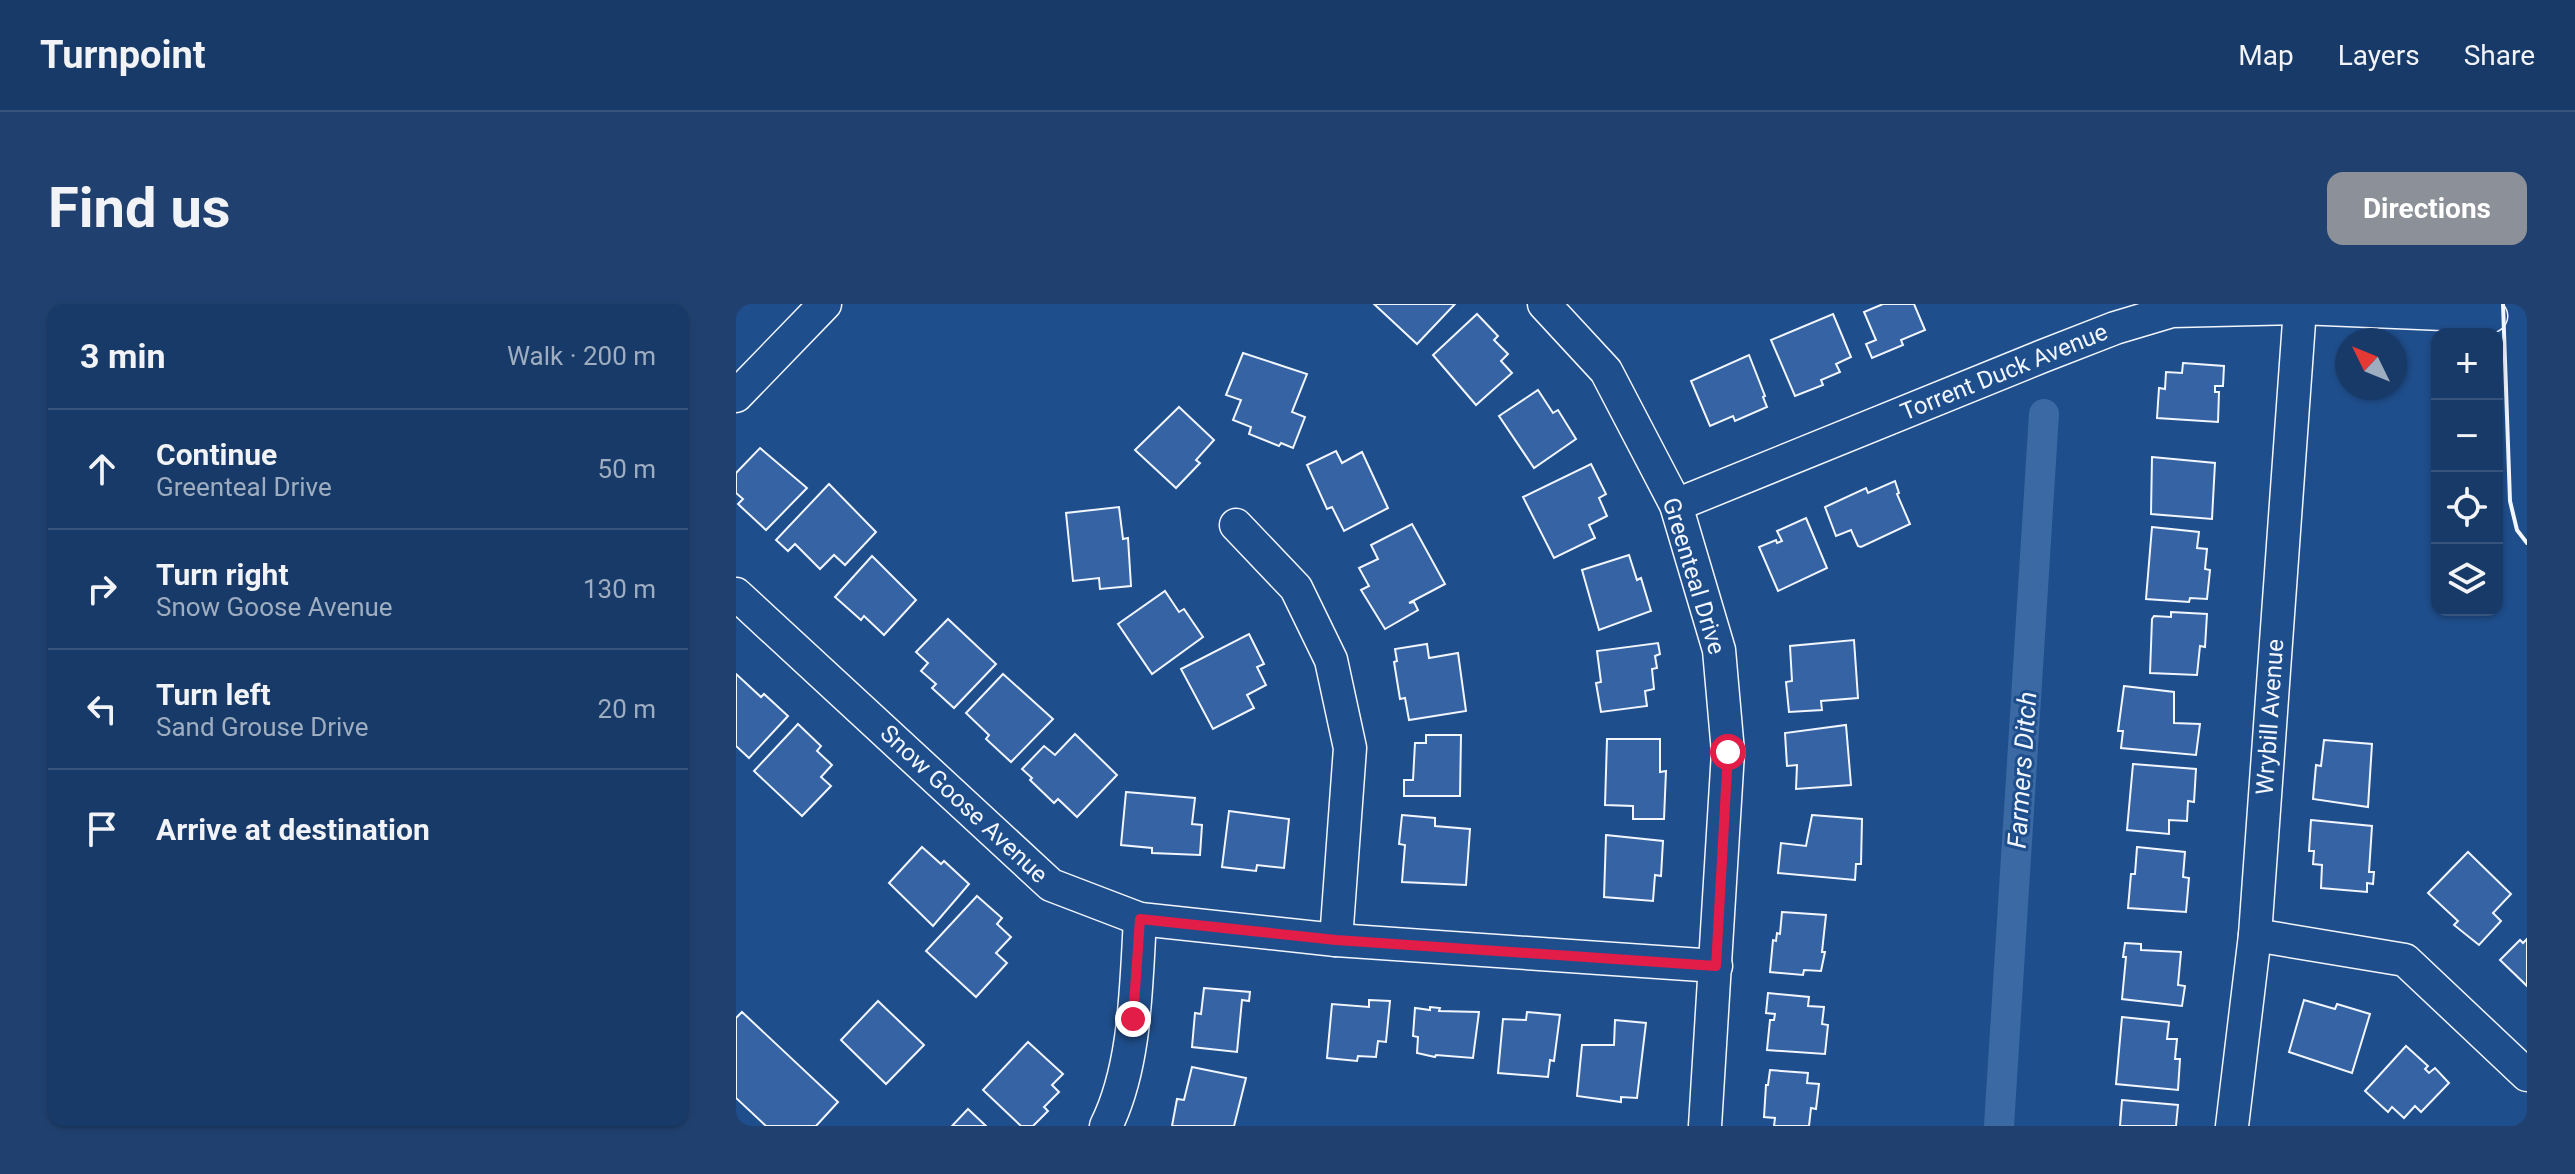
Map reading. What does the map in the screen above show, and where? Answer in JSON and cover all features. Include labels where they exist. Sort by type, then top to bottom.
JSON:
[{"type":"street","points":[[736,396],[825,304]]},
{"type":"street","name":"Greenteal Drive","points":[[1544,304],[1606,371],[1676,505],[1719,650],[1728,752],[1705,1126]]},
{"type":"street","name":"Torrent Duck Avenue","points":[[1676,505],[2115,328],[2172,311],[2300,308],[2491,316]]},
{"type":"street","name":"Wrybill Avenue","points":[[2232,1126],[2255,935],[2300,308]]},
{"type":"street","points":[[1236,525],[1296,588],[1331,660],[1350,748],[1336,940]]},
{"type":"street","name":"Snow Goose Avenue","points":[[736,594],[1051,885],[1140,919],[1336,940],[1716,966]]},
{"type":"street","points":[[1106,1126],[1117,1104],[1133,1019],[1140,919]]},
{"type":"street","points":[[2255,935],[2405,960],[2527,1075]]},
{"type":"building","points":[[1374,304],[1455,304],[1417,344]]},
{"type":"building","points":[[1883,304],[1914,304],[1925,330],[1901,340],[1903,345],[1872,358],[1866,344],[1876,340],[1864,312]]},
{"type":"building","points":[[1477,314],[1498,336],[1494,340],[1508,354],[1501,361],[1512,373],[1476,405],[1433,355]]},
{"type":"building","points":[[1833,314],[1851,357],[1836,364],[1840,372],[1821,380],[1823,385],[1795,396],[1771,340]]},
{"type":"building","points":[[1243,353],[1307,374],[1292,412],[1305,417],[1293,448],[1249,434],[1251,427],[1233,420],[1241,400],[1226,395]]},
{"type":"building","points":[[1749,355],[1767,407],[1735,421],[1733,416],[1710,426],[1691,381]]},
{"type":"building","points":[[2183,363],[2224,366],[2223,386],[2215,386],[2215,392],[2219,392],[2218,422],[2157,418],[2159,388],[2165,389],[2166,372],[2182,373]]},
{"type":"building","points":[[1538,390],[1553,413],[1558,410],[1576,439],[1534,468],[1499,416]]},
{"type":"building","points":[[1179,407],[1214,440],[1196,460],[1200,463],[1176,488],[1135,450]]},
{"type":"building","points":[[760,448],[807,488],[766,530],[738,504],[743,499],[736,493],[736,473]]},
{"type":"building","points":[[1336,451],[1342,463],[1362,452],[1388,508],[1344,531],[1332,507],[1327,509],[1307,465]]},
{"type":"building","points":[[2152,457],[2215,463],[2212,519],[2151,514]]},
{"type":"building","points":[[1591,464],[1606,494],[1599,498],[1607,516],[1589,525],[1595,538],[1554,558],[1523,497]]},
{"type":"building","points":[[1895,481],[1910,524],[1861,547],[1851,530],[1836,536],[1825,507],[1866,488],[1868,493]]},
{"type":"building","points":[[829,484],[876,532],[845,565],[834,555],[820,569],[795,544],[788,551],[776,540]]},
{"type":"building","points":[[1119,507],[1123,539],[1128,538],[1131,586],[1100,589],[1099,578],[1073,581],[1066,513]]},
{"type":"building","points":[[1806,518],[1827,568],[1778,591],[1759,547],[1776,540],[1777,543],[1782,541],[1777,531]]},
{"type":"building","points":[[1412,524],[1445,584],[1409,603],[1414,602],[1418,610],[1385,629],[1361,590],[1369,586],[1359,568],[1378,559],[1371,545]]},
{"type":"building","points":[[2152,527],[2199,532],[2197,548],[2207,549],[2205,569],[2210,570],[2207,599],[2190,598],[2189,602],[2146,599]]},
{"type":"building","points":[[1629,555],[1637,580],[1641,578],[1651,611],[1599,630],[1582,570]]},
{"type":"building","points":[[872,556],[916,600],[884,635],[864,616],[861,620],[835,597]]},
{"type":"building","points":[[1165,591],[1179,612],[1184,609],[1203,637],[1152,674],[1118,624]]},
{"type":"building","points":[[2171,612],[2207,614],[2205,647],[2200,646],[2197,675],[2150,673],[2152,619],[2154,616],[2171,617]]},
{"type":"building","points":[[948,619],[996,664],[954,708],[932,688],[936,684],[921,671],[928,663],[916,652]]},
{"type":"building","points":[[1249,634],[1264,664],[1257,667],[1266,685],[1247,695],[1254,708],[1213,729],[1181,669]]},
{"type":"building","points":[[1854,640],[1858,698],[1821,701],[1822,710],[1789,712],[1786,682],[1792,681],[1790,646]]},
{"type":"building","points":[[1658,643],[1660,654],[1655,656],[1657,668],[1652,669],[1654,689],[1645,691],[1647,706],[1601,712],[1596,683],[1601,682],[1597,651]]},
{"type":"building","points":[[1427,644],[1429,658],[1458,653],[1466,711],[1409,720],[1405,698],[1400,699],[1395,649]]},
{"type":"building","points":[[736,674],[788,716],[749,758],[736,746]]},
{"type":"building","points":[[1003,674],[1053,719],[1011,762],[986,739],[989,735],[966,713]]},
{"type":"building","points":[[2124,686],[2174,692],[2174,723],[2200,724],[2196,755],[2121,748],[2123,731],[2118,731]]},
{"type":"building","points":[[798,724],[821,746],[817,751],[832,765],[821,777],[831,786],[802,816],[754,771]]},
{"type":"building","points":[[1846,725],[1851,785],[1796,789],[1797,765],[1787,766],[1785,733]]},
{"type":"building","points":[[1075,734],[1117,775],[1077,817],[1058,799],[1054,803],[1022,769],[1044,746],[1055,755]]},
{"type":"building","points":[[1426,735],[1461,735],[1460,796],[1404,796],[1404,780],[1413,780],[1415,743],[1426,743]]},
{"type":"building","points":[[1607,739],[1660,739],[1660,772],[1666,771],[1664,819],[1633,819],[1633,806],[1605,805]]},
{"type":"building","points":[[2324,740],[2372,744],[2368,807],[2313,799],[2316,765],[2321,766]]},
{"type":"building","points":[[2133,764],[2196,769],[2194,802],[2188,801],[2187,821],[2169,820],[2169,834],[2127,830]]},
{"type":"building","points":[[1126,792],[1195,798],[1192,824],[1202,825],[1200,855],[1152,853],[1152,848],[1121,845]]},
{"type":"building","points":[[1229,811],[1289,819],[1284,868],[1257,865],[1256,871],[1222,867]]},
{"type":"building","points":[[1402,815],[1435,818],[1435,826],[1470,829],[1466,885],[1402,882],[1405,845],[1399,844]]},
{"type":"building","points":[[1812,815],[1862,819],[1861,864],[1856,864],[1855,880],[1778,873],[1781,843],[1806,846]]},
{"type":"building","points":[[2311,820],[2372,826],[2369,872],[2374,872],[2373,884],[2367,883],[2367,892],[2321,888],[2322,865],[2313,864],[2314,851],[2309,851]]},
{"type":"building","points":[[1606,835],[1663,841],[1661,876],[1655,875],[1653,901],[1604,897]]},
{"type":"building","points":[[922,847],[941,864],[944,861],[969,884],[933,926],[889,883]]},
{"type":"building","points":[[2137,847],[2185,852],[2183,877],[2189,878],[2186,912],[2128,908]]},
{"type":"building","points":[[2468,852],[2511,894],[2493,913],[2501,921],[2479,945],[2454,925],[2458,921],[2428,893]]},
{"type":"building","points":[[977,896],[1002,918],[997,924],[1011,937],[996,953],[1007,963],[976,997],[926,951]]},
{"type":"building","points":[[1782,912],[1826,915],[1821,971],[1804,970],[1803,975],[1770,972],[1773,940],[1776,941],[1777,933],[1780,934]]},
{"type":"building","points":[[2527,939],[2527,986],[2500,960],[2520,940],[2523,943]]},
{"type":"building","points":[[2125,943],[2141,944],[2141,950],[2181,952],[2178,985],[2185,986],[2182,1006],[2122,999]]},
{"type":"building","points":[[1204,988],[1250,992],[1249,1001],[1242,1000],[1237,1052],[1192,1047],[1195,1013],[1201,1014]]},
{"type":"building","points":[[1768,993],[1809,997],[1808,1006],[1824,1007],[1822,1024],[1828,1025],[1825,1054],[1767,1050],[1770,1020],[1774,1020],[1775,1014],[1766,1013]]},
{"type":"building","points":[[1369,1000],[1390,1001],[1386,1042],[1378,1041],[1376,1057],[1358,1056],[1357,1061],[1327,1058],[1332,1004],[1369,1007]]},
{"type":"building","points":[[2304,1000],[2335,1009],[2337,1004],[2370,1014],[2352,1073],[2289,1052]]},
{"type":"building","points":[[878,1001],[924,1045],[886,1084],[841,1040]]},
{"type":"building","points":[[1430,1007],[1440,1008],[1439,1011],[1479,1012],[1473,1058],[1417,1053],[1418,1037],[1413,1036],[1415,1008],[1430,1010]]},
{"type":"building","points":[[742,1012],[838,1102],[816,1126],[766,1126],[736,1098],[736,1018]]},
{"type":"building","points":[[1527,1012],[1560,1015],[1554,1061],[1550,1060],[1548,1077],[1498,1073],[1503,1019],[1526,1020]]},
{"type":"building","points":[[2122,1017],[2169,1022],[2167,1039],[2177,1039],[2175,1059],[2180,1059],[2178,1090],[2116,1084]]},
{"type":"building","points":[[1615,1020],[1646,1023],[1637,1098],[1621,1097],[1621,1102],[1577,1096],[1582,1045],[1614,1045]]},
{"type":"building","points":[[1028,1042],[1063,1074],[1052,1085],[1059,1092],[1044,1107],[1048,1111],[1033,1126],[1021,1126],[983,1090]]},
{"type":"building","points":[[2406,1046],[2428,1066],[2425,1069],[2429,1073],[2435,1068],[2449,1083],[2421,1112],[2415,1106],[2404,1118],[2392,1107],[2388,1112],[2365,1091]]},
{"type":"building","points":[[1192,1067],[1246,1078],[1234,1126],[1172,1126],[1177,1099],[1184,1100]]},
{"type":"building","points":[[1770,1070],[1808,1073],[1807,1083],[1819,1084],[1816,1109],[1811,1108],[1809,1126],[1774,1126],[1775,1118],[1764,1117]]},
{"type":"building","points":[[2122,1100],[2178,1105],[2176,1126],[2120,1126]]},
{"type":"building","points":[[968,1109],[986,1126],[952,1126]]},
{"type":"waterway","name":"Farmers Ditch","points":[[1999,1126],[2044,414]]},
{"type":"wall","points":[[2503,304],[2510,501],[2517,530],[2527,543]]},
{"type":"power","points":[[2524,304],[2527,311]]},
{"type":"route","points":[[1133,1019],[1140,919],[1336,940],[1716,966],[1728,752]]}]
